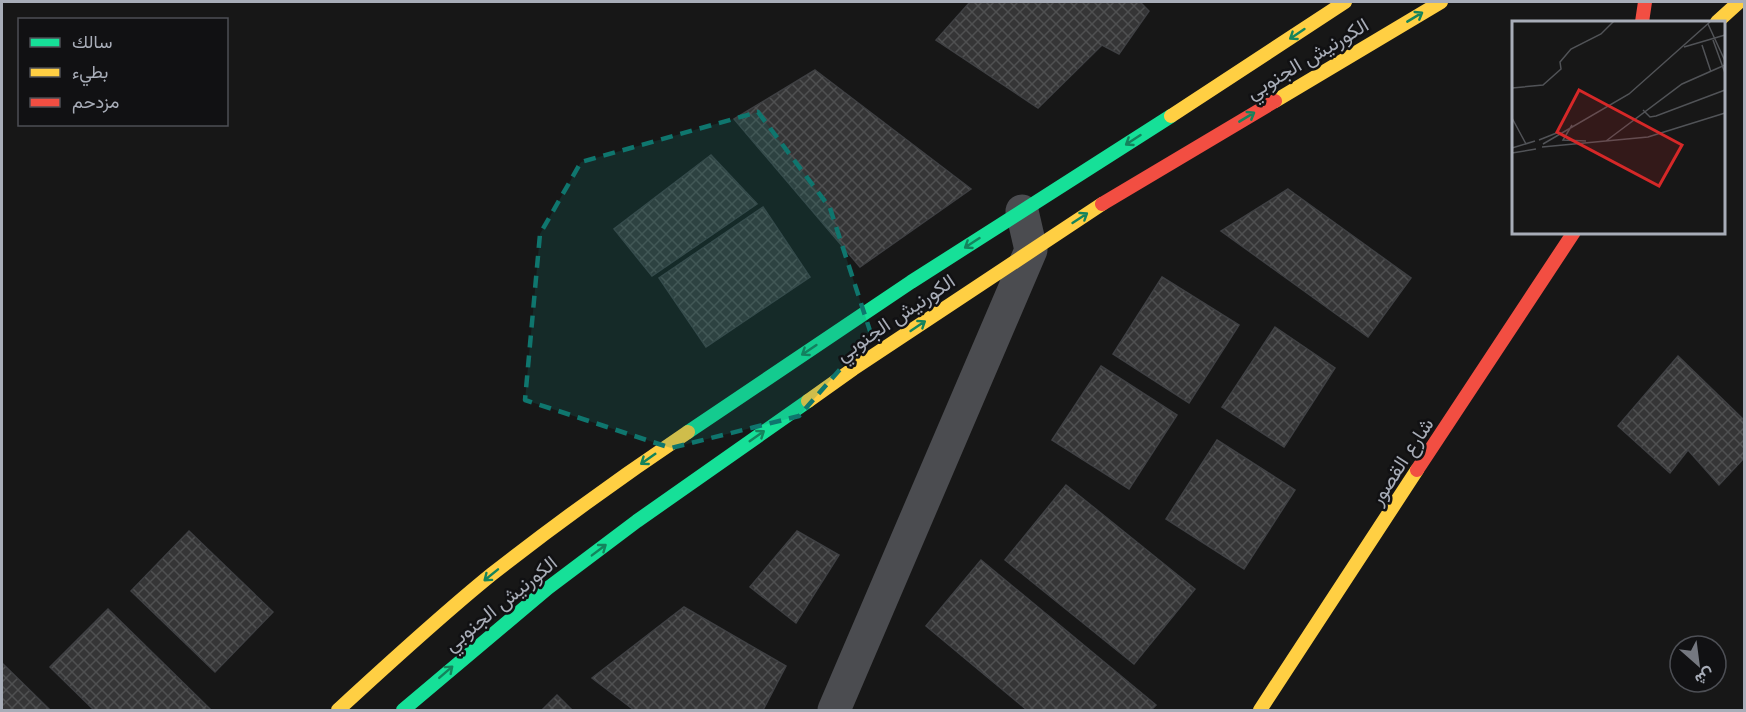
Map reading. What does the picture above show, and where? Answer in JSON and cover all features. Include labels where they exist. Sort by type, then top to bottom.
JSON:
[{"type":"main road","name":"الكورنيش الجنوبي","points":[[338,711],[415,639],[491,575],[582,505],[911,282],[1346,2]]},
{"type":"main road","name":"الكورنيش الجنوبي","points":[[402,711],[462,658],[548,588],[637,521],[853,369],[1119,194],[1441,2]]},
{"type":"main road","points":[[1642,21],[1646,9],[1645,2]]},
{"type":"main road","points":[[1712,19],[1739,2]]},
{"type":"main road","name":"شارع القصور","points":[[1260,711],[1573,234]]},
{"type":"street","points":[[834,711],[1031,250],[1022,211]]},
{"type":"highlighted area","points":[[758,112],[830,208],[871,334],[799,416],[671,448],[525,400],[540,234],[581,162]]},
{"type":"building","points":[[970,2],[1140,2],[1149,11],[1119,54],[1102,45],[1038,108],[936,40]]},
{"type":"building","points":[[815,70],[971,189],[860,267],[734,119]]},
{"type":"building","points":[[711,155],[757,204],[652,276],[614,229]]},
{"type":"building","points":[[1288,189],[1411,278],[1368,337],[1221,231]]},
{"type":"building","points":[[763,207],[810,277],[706,347],[659,278]]},
{"type":"building","points":[[1162,277],[1239,325],[1189,403],[1113,354]]},
{"type":"building","points":[[1275,327],[1335,368],[1284,447],[1222,407]]},
{"type":"building","points":[[1678,356],[1744,420],[1744,458],[1719,485],[1688,450],[1670,473],[1618,426]]},
{"type":"building","points":[[1101,366],[1177,415],[1129,489],[1052,440]]},
{"type":"building","points":[[1217,440],[1295,490],[1244,569],[1166,519]]},
{"type":"building","points":[[1066,485],[1195,589],[1134,664],[1005,560]]},
{"type":"building","points":[[189,531],[273,612],[215,672],[131,591]]},
{"type":"building","points":[[797,531],[839,555],[796,623],[750,587]]},
{"type":"building","points":[[981,560],[1156,705],[1151,710],[1027,710],[926,626]]},
{"type":"building","points":[[684,607],[786,666],[763,710],[634,710],[592,678]]},
{"type":"building","points":[[108,609],[211,710],[94,710],[50,667]]},
{"type":"building","points":[[2,663],[50,710],[2,710]]},
{"type":"building","points":[[557,695],[572,710],[542,710]]},
{"type":"traffic: fast","points":[[688,432],[911,282],[1171,116]]},
{"type":"traffic: fast","points":[[403,710],[548,588],[637,521],[808,401]]},
{"type":"traffic: slow","points":[[1171,116],[1345,2]]},
{"type":"traffic: slow","points":[[1275,101],[1441,2]]},
{"type":"traffic: slow","points":[[1718,21],[1739,2]]},
{"type":"traffic: slow","points":[[808,401],[1102,204]]},
{"type":"traffic: slow","points":[[338,710],[492,574],[589,501],[688,432]]},
{"type":"traffic: slow","points":[[1260,710],[1417,470]]},
{"type":"traffic: jam","points":[[1642,21],[1645,2]]},
{"type":"traffic: jam","points":[[1102,204],[1275,101]]},
{"type":"traffic: jam","points":[[1417,470],[1573,234]]}]
